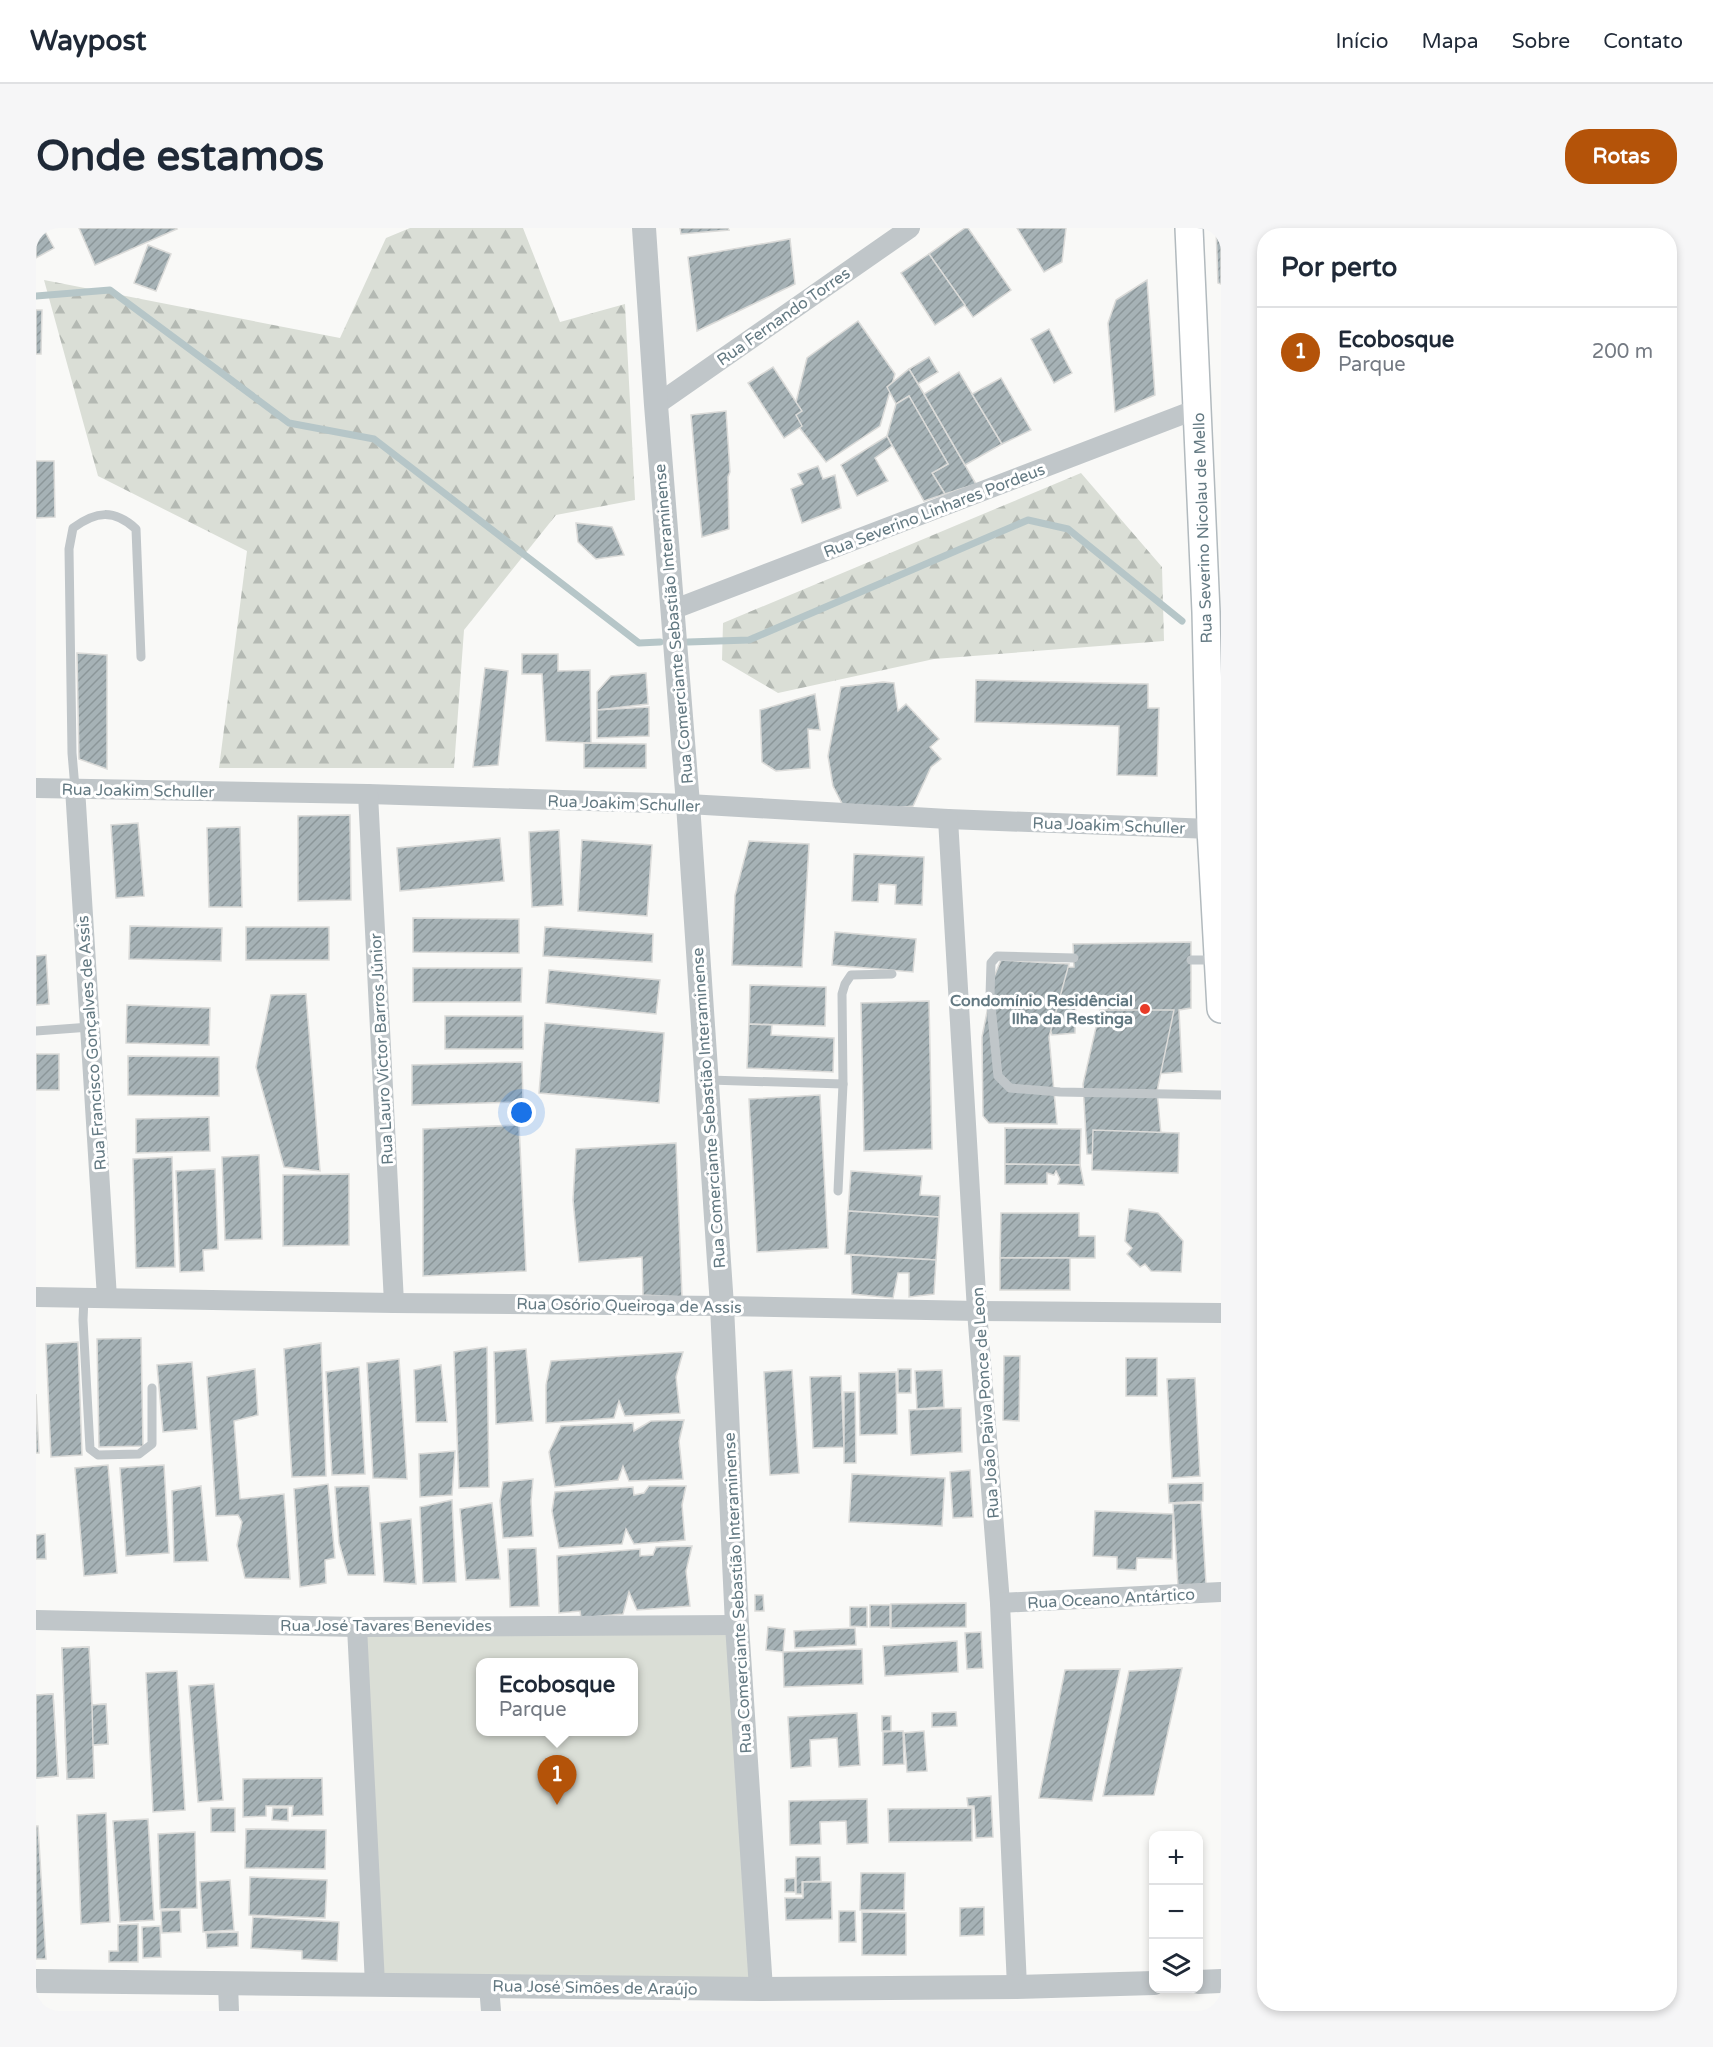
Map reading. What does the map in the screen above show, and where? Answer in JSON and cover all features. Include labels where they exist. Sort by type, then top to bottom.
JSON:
[{"type":"main road","name":"Rua Severino Nicolau de Mello","points":[[1189,228],[1197,409],[1213,619],[1211,829],[1221,1009]]},
{"type":"street","name":"Rua Comerciante Sebastião Interaminense","points":[[644,228],[688,804],[722,1306],[737,1625],[761,1989]]},
{"type":"street","name":"Rua Fernando Torres","points":[[656,405],[910,228]]},
{"type":"street","name":"Rua Severino Linhares Pordeus","points":[[672,610],[1197,409]]},
{"type":"street","name":"Rua Joakim Schuller","points":[[36,788],[368,794],[688,804],[948,819],[1211,829]]},
{"type":"street","name":"Rua Francisco Gonçalves de Assis","points":[[75,788],[107,1298]]},
{"type":"street","name":"Rua Lauro Victor Barros Júnior","points":[[368,794],[394,1303]]},
{"type":"street","name":"Rua João Paiva Ponce de Leon","points":[[948,819],[977,1311],[1000,1603],[1017,1987]]},
{"type":"street","name":"Rua Osório Queiroga de Assis","points":[[36,1297],[1221,1313]]},
{"type":"street","name":"Rua Oceano Antártico","points":[[1000,1603],[1221,1592]]},
{"type":"street","name":"Rua José Tavares Benevides","points":[[36,1620],[357,1627],[737,1625]]},
{"type":"street","points":[[357,1627],[375,1984]]},
{"type":"street","name":"Rua José Simões de Araújo","points":[[36,1981],[761,1989],[1017,1987],[1149,1983]]},
{"type":"street","points":[[1203,1982],[1221,1981]]},
{"type":"street","points":[[228,1983],[229,2011]]},
{"type":"street","points":[[489,1986],[491,2011]]},
{"type":"lane","points":[[75,788],[72,753],[69,549],[73,528],[87,518],[104,513],[127,521],[136,529],[141,657]]},
{"type":"lane","points":[[1074,958],[997,956],[991,963],[990,996],[998,1076],[1010,1088],[1060,1092],[1221,1095]]},
{"type":"lane","points":[[1191,960],[1218,960]]},
{"type":"lane","points":[[838,1191],[843,1084],[842,994],[851,975],[892,974]]},
{"type":"lane","points":[[36,1031],[90,1027]]},
{"type":"lane","points":[[706,1080],[843,1084]]},
{"type":"lane","points":[[84,1298],[82,1320],[90,1449],[98,1455],[139,1454],[152,1444],[152,1388]]},
{"type":"green space","points":[[410,228],[523,228],[560,322],[625,304],[635,500],[556,515],[464,630],[454,768],[219,768],[247,551],[98,476],[44,280],[340,338],[386,238]]},
{"type":"green space","points":[[1081,473],[1162,567],[1164,641],[934,659],[778,693],[722,660],[723,623]]},
{"type":"green space","points":[[737,1625],[761,1989],[375,1984],[357,1627]]},
{"type":"building","points":[[36,228],[43,228],[54,248],[36,258]]},
{"type":"building","points":[[79,228],[176,228],[177,229],[95,265]]},
{"type":"building","points":[[680,228],[728,228],[729,230],[681,234]]},
{"type":"building","points":[[968,228],[1011,290],[973,317],[929,254]]},
{"type":"building","points":[[1017,228],[1066,228],[1062,262],[1044,272]]},
{"type":"building","points":[[1216,228],[1221,228],[1221,284],[1218,283]]},
{"type":"building","points":[[790,239],[795,284],[697,331],[688,257]]},
{"type":"building","points":[[148,245],[171,254],[156,291],[134,283]]},
{"type":"building","points":[[929,254],[965,305],[935,325],[901,273]]},
{"type":"building","points":[[1147,280],[1155,395],[1115,412],[1108,323],[1116,300]]},
{"type":"building","points":[[36,310],[42,310],[41,354],[36,354]]},
{"type":"building","points":[[858,321],[895,374],[880,426],[826,462],[792,418],[807,358]]},
{"type":"building","points":[[1049,329],[1072,373],[1054,383],[1031,339]]},
{"type":"building","points":[[929,357],[938,372],[918,384],[909,369]]},
{"type":"building","points":[[773,367],[802,411],[796,415],[802,426],[784,438],[748,383]]},
{"type":"building","points":[[909,369],[976,484],[945,494],[932,473],[948,464],[909,396],[896,404],[887,387]]},
{"type":"building","points":[[959,372],[1002,444],[965,465],[924,394]]},
{"type":"building","points":[[1001,378],[1031,430],[1002,444],[972,394]]},
{"type":"building","points":[[909,396],[948,464],[932,473],[945,494],[924,501],[887,436],[896,404]]},
{"type":"building","points":[[726,411],[730,472],[728,477],[729,529],[702,537],[691,415]]},
{"type":"building","points":[[887,436],[892,446],[875,458],[888,481],[857,496],[841,465]]},
{"type":"building","points":[[36,461],[54,461],[55,517],[36,518]]},
{"type":"building","points":[[818,466],[823,479],[835,475],[841,508],[802,523],[791,489],[803,484],[798,474]]},
{"type":"building","points":[[576,523],[612,527],[624,555],[596,559],[578,542]]},
{"type":"building","points":[[77,653],[107,655],[107,769],[79,759]]},
{"type":"building","points":[[522,654],[558,654],[558,671],[590,670],[591,743],[546,741],[542,674],[522,674]]},
{"type":"building","points":[[485,668],[508,671],[498,765],[473,767]]},
{"type":"building","points":[[646,673],[648,704],[597,710],[597,692],[611,676]]},
{"type":"building","points":[[976,680],[1148,684],[1148,708],[1159,708],[1157,776],[1117,775],[1119,726],[975,722]]},
{"type":"building","points":[[883,682],[894,683],[898,711],[906,704],[939,739],[930,747],[941,759],[931,767],[913,806],[847,813],[833,786],[828,756],[841,687]]},
{"type":"building","points":[[815,694],[820,730],[808,729],[810,768],[776,771],[762,762],[760,710]]},
{"type":"building","points":[[649,707],[649,736],[597,738],[597,710]]},
{"type":"building","points":[[584,743],[646,744],[646,768],[584,768]]},
{"type":"building","points":[[350,815],[351,900],[298,901],[298,816]]},
{"type":"building","points":[[138,823],[144,896],[116,898],[111,825]]},
{"type":"building","points":[[240,827],[242,907],[209,907],[207,828]]},
{"type":"building","points":[[559,830],[563,905],[532,907],[529,832]]},
{"type":"building","points":[[500,838],[504,881],[400,891],[397,848]]},
{"type":"building","points":[[582,840],[652,845],[647,916],[578,911]]},
{"type":"building","points":[[749,841],[809,844],[802,967],[732,965],[735,895]]},
{"type":"building","points":[[854,854],[924,857],[922,905],[895,904],[896,885],[879,884],[878,902],[852,901]]},
{"type":"building","points":[[413,918],[519,919],[519,953],[413,952]]},
{"type":"building","points":[[130,926],[222,928],[221,961],[129,959]]},
{"type":"building","points":[[246,927],[329,927],[329,960],[246,960]]},
{"type":"building","points":[[545,927],[653,934],[652,962],[543,956]]},
{"type":"building","points":[[835,932],[916,939],[913,972],[832,965]]},
{"type":"building","name":"Condomínio Residêncial Ilha da Restinga","points":[[1191,942],[1191,1008],[1179,1010],[1182,1072],[1156,1074],[1151,1063],[1137,1064],[1136,1075],[1107,1076],[1104,999],[1076,1000],[1075,1033],[1052,1035],[1049,1025],[1030,1027],[1028,1037],[1003,1037],[998,969],[1074,967],[1073,944]]},
{"type":"building","points":[[46,955],[49,1004],[36,1005],[36,956]]},
{"type":"building","points":[[1001,960],[1069,964],[1049,1037],[1057,1124],[989,1123],[983,1116],[982,1037],[994,977]]},
{"type":"building","points":[[413,968],[522,968],[521,1002],[413,1002]]},
{"type":"building","points":[[549,970],[660,980],[656,1014],[546,1003]]},
{"type":"building","points":[[750,985],[826,987],[825,1026],[749,1024]]},
{"type":"building","points":[[306,994],[320,1171],[284,1167],[256,1067],[271,995]]},
{"type":"building","points":[[929,1001],[932,1149],[864,1151],[861,1003]]},
{"type":"building","points":[[127,1005],[210,1008],[209,1045],[126,1043]]},
{"type":"building","points":[[1100,1010],[1174,1010],[1157,1091],[1163,1156],[1087,1154],[1083,1084]]},
{"type":"building","points":[[445,1016],[523,1016],[523,1049],[445,1049]]},
{"type":"building","points":[[545,1023],[664,1033],[659,1103],[539,1093]]},
{"type":"building","points":[[749,1024],[772,1025],[771,1035],[834,1038],[833,1072],[747,1068]]},
{"type":"building","points":[[36,1054],[59,1054],[59,1090],[36,1090]]},
{"type":"building","points":[[128,1056],[219,1057],[219,1096],[128,1095]]},
{"type":"building","points":[[522,1062],[523,1102],[412,1105],[412,1065]]},
{"type":"building","points":[[820,1095],[828,1248],[757,1252],[749,1099]]},
{"type":"building","points":[[209,1117],[210,1151],[136,1153],[136,1119]]},
{"type":"building","points":[[519,1125],[526,1271],[423,1276],[423,1129]]},
{"type":"building","points":[[1005,1128],[1081,1129],[1080,1165],[1005,1164]]},
{"type":"building","points":[[1093,1130],[1179,1133],[1178,1173],[1092,1170]]},
{"type":"building","points":[[676,1143],[682,1297],[643,1295],[642,1257],[579,1262],[573,1200],[576,1149]]},
{"type":"building","points":[[259,1155],[262,1239],[225,1240],[222,1157]]},
{"type":"building","points":[[172,1157],[175,1267],[136,1268],[133,1159]]},
{"type":"building","points":[[1005,1164],[1080,1165],[1084,1185],[1058,1184],[1060,1179],[1056,1171],[1054,1175],[1047,1173],[1047,1184],[1005,1184]]},
{"type":"building","points":[[215,1169],[218,1249],[203,1250],[204,1271],[180,1272],[176,1171]]},
{"type":"building","points":[[851,1171],[922,1176],[920,1195],[940,1196],[939,1217],[848,1211]]},
{"type":"building","points":[[349,1174],[349,1245],[283,1246],[283,1175]]},
{"type":"building","points":[[1129,1209],[1158,1213],[1183,1241],[1181,1272],[1151,1271],[1145,1264],[1140,1267],[1127,1254],[1132,1248],[1125,1241]]},
{"type":"building","points":[[848,1211],[939,1217],[936,1260],[845,1254]]},
{"type":"building","points":[[1001,1213],[1079,1213],[1079,1236],[1095,1236],[1095,1258],[1000,1258]]},
{"type":"building","points":[[851,1255],[936,1260],[934,1294],[909,1297],[909,1273],[898,1273],[893,1298],[852,1294]]},
{"type":"building","points":[[1000,1258],[1070,1258],[1070,1290],[1000,1290]]},
{"type":"building","points":[[141,1338],[143,1446],[99,1447],[97,1339]]},
{"type":"building","points":[[78,1342],[82,1455],[51,1457],[46,1344]]},
{"type":"building","points":[[321,1343],[326,1476],[292,1477],[284,1349]]},
{"type":"building","points":[[487,1347],[489,1487],[459,1488],[454,1352]]},
{"type":"building","points":[[526,1349],[533,1421],[496,1424],[494,1352]]},
{"type":"building","points":[[683,1352],[676,1377],[680,1413],[625,1416],[619,1401],[614,1418],[546,1423],[546,1385],[551,1361]]},
{"type":"building","points":[[1004,1356],[1020,1356],[1019,1421],[1003,1420]]},
{"type":"building","points":[[1126,1358],[1157,1358],[1157,1396],[1126,1396]]},
{"type":"building","points":[[399,1359],[407,1479],[373,1478],[367,1363]]},
{"type":"building","points":[[192,1362],[197,1429],[163,1432],[157,1365]]},
{"type":"building","points":[[441,1365],[447,1422],[416,1422],[414,1370]]},
{"type":"building","points":[[359,1367],[365,1474],[332,1475],[326,1372]]},
{"type":"building","points":[[255,1369],[258,1415],[234,1421],[240,1499],[284,1494],[290,1579],[245,1578],[237,1545],[242,1522],[238,1515],[216,1516],[207,1377]]},
{"type":"building","points":[[898,1369],[911,1369],[911,1393],[898,1393]]},
{"type":"building","points":[[792,1370],[799,1473],[770,1475],[764,1372]]},
{"type":"building","points":[[942,1370],[944,1407],[917,1409],[915,1371]]},
{"type":"building","points":[[896,1372],[897,1434],[860,1435],[859,1373]]},
{"type":"building","points":[[841,1376],[844,1447],[813,1448],[810,1377]]},
{"type":"building","points":[[1195,1378],[1200,1476],[1172,1478],[1167,1379]]},
{"type":"building","points":[[844,1392],[855,1392],[856,1463],[844,1463]]},
{"type":"building","points":[[36,1394],[39,1453],[36,1453]]},
{"type":"building","points":[[961,1408],[962,1452],[911,1455],[909,1410]]},
{"type":"building","points":[[684,1420],[679,1441],[683,1479],[629,1481],[623,1466],[618,1480],[555,1487],[549,1452],[561,1426],[633,1423],[634,1431],[651,1421]]},
{"type":"building","points":[[455,1451],[452,1495],[420,1497],[419,1454]]},
{"type":"building","points":[[108,1465],[117,1573],[84,1576],[75,1468]]},
{"type":"building","points":[[164,1465],[169,1553],[126,1556],[120,1468]]},
{"type":"building","points":[[970,1470],[973,1517],[953,1518],[950,1472]]},
{"type":"building","points":[[852,1474],[945,1478],[942,1526],[849,1522]]},
{"type":"building","points":[[533,1479],[531,1501],[533,1536],[503,1538],[500,1501],[503,1482]]},
{"type":"building","points":[[1203,1483],[1203,1501],[1169,1503],[1168,1484]]},
{"type":"building","points":[[328,1484],[335,1558],[325,1560],[326,1583],[300,1587],[294,1489]]},
{"type":"building","points":[[201,1486],[208,1561],[174,1562],[172,1491]]},
{"type":"building","points":[[369,1486],[375,1575],[348,1575],[339,1543],[335,1487]]},
{"type":"building","points":[[649,1486],[686,1486],[682,1505],[685,1540],[634,1544],[626,1529],[622,1544],[559,1548],[552,1511],[555,1492],[633,1487],[634,1495],[644,1493]]},
{"type":"building","points":[[452,1500],[456,1582],[423,1583],[420,1507]]},
{"type":"building","points":[[492,1503],[500,1579],[466,1580],[460,1509]]},
{"type":"building","points":[[1201,1503],[1206,1584],[1178,1586],[1173,1504]]},
{"type":"building","points":[[1095,1511],[1173,1514],[1172,1559],[1137,1558],[1136,1570],[1117,1569],[1117,1557],[1093,1556]]},
{"type":"building","points":[[411,1519],[416,1584],[384,1582],[380,1523]]},
{"type":"building","points":[[45,1534],[46,1559],[36,1559],[36,1535]]},
{"type":"building","points":[[692,1546],[686,1571],[690,1606],[637,1610],[629,1592],[623,1614],[581,1618],[580,1611],[559,1613],[557,1556],[640,1549],[640,1556],[653,1555],[656,1547]]},
{"type":"building","points":[[536,1548],[539,1606],[510,1607],[508,1549]]},
{"type":"building","points":[[755,1595],[763,1595],[764,1611],[755,1611]]},
{"type":"building","points":[[966,1603],[966,1627],[891,1628],[891,1604]]},
{"type":"building","points":[[870,1605],[890,1605],[890,1627],[870,1627]]},
{"type":"building","points":[[850,1607],[867,1607],[867,1627],[850,1626]]},
{"type":"building","points":[[768,1627],[785,1629],[783,1652],[766,1650]]},
{"type":"building","points":[[855,1628],[856,1645],[795,1648],[794,1631]]},
{"type":"building","points":[[981,1632],[983,1668],[967,1669],[965,1633]]},
{"type":"building","points":[[957,1641],[958,1672],[885,1676],[883,1646]]},
{"type":"building","points":[[89,1647],[94,1778],[67,1779],[62,1648]]},
{"type":"building","points":[[89,1647],[92,1705],[106,1704],[108,1744],[93,1745],[94,1778],[67,1779],[62,1648]]},
{"type":"building","points":[[862,1649],[863,1684],[784,1687],[783,1652]]},
{"type":"building","points":[[1182,1668],[1154,1795],[1103,1796],[1129,1671]]},
{"type":"building","points":[[1120,1669],[1092,1801],[1039,1798],[1065,1670]]},
{"type":"building","points":[[177,1671],[185,1810],[153,1812],[146,1673]]},
{"type":"building","points":[[214,1684],[223,1800],[198,1802],[189,1686]]},
{"type":"building","points":[[53,1694],[58,1776],[36,1778],[36,1695]]},
{"type":"building","points":[[53,1694],[58,1776],[36,1778],[36,1695]]},
{"type":"building","points":[[106,1704],[108,1744],[93,1745],[92,1705]]},
{"type":"building","points":[[956,1712],[957,1726],[932,1727],[932,1713]]},
{"type":"building","points":[[857,1713],[860,1765],[839,1767],[837,1738],[810,1740],[811,1766],[791,1768],[788,1717]]},
{"type":"building","points":[[882,1716],[891,1716],[891,1731],[882,1731]]},
{"type":"building","points":[[903,1731],[904,1764],[883,1765],[883,1732]]},
{"type":"building","points":[[924,1731],[927,1771],[907,1772],[904,1733]]},
{"type":"building","points":[[322,1778],[323,1815],[292,1816],[293,1806],[266,1806],[266,1816],[243,1817],[243,1779]]},
{"type":"building","points":[[991,1796],[993,1837],[976,1838],[974,1806],[968,1806],[967,1798]]},
{"type":"building","points":[[867,1799],[868,1843],[847,1844],[846,1821],[820,1822],[821,1844],[790,1845],[789,1801]]},
{"type":"building","points":[[211,1808],[235,1808],[235,1832],[211,1832]]},
{"type":"building","points":[[273,1808],[288,1808],[288,1821],[272,1820]]},
{"type":"building","points":[[972,1808],[972,1841],[889,1842],[888,1809]]},
{"type":"building","points":[[106,1813],[110,1922],[81,1924],[77,1815]]},
{"type":"building","points":[[148,1819],[154,1920],[120,1922],[113,1821]]},
{"type":"building","points":[[36,1826],[38,1826],[46,1959],[36,1959]]},
{"type":"building","points":[[246,1829],[326,1830],[325,1869],[245,1868]]},
{"type":"building","points":[[195,1832],[197,1908],[160,1909],[158,1834]]},
{"type":"building","points":[[796,1857],[820,1857],[821,1881],[802,1882],[802,1894],[796,1894]]},
{"type":"building","points":[[861,1873],[905,1873],[904,1910],[860,1910]]},
{"type":"building","points":[[250,1877],[327,1880],[325,1918],[249,1915]]},
{"type":"building","points":[[795,1878],[795,1892],[785,1892],[785,1879]]},
{"type":"building","points":[[230,1880],[234,1930],[203,1932],[200,1882]]},
{"type":"building","points":[[803,1882],[831,1882],[832,1919],[786,1920],[785,1898],[803,1898]]},
{"type":"building","points":[[984,1907],[984,1935],[960,1936],[960,1908]]},
{"type":"building","points":[[180,1910],[181,1932],[162,1933],[161,1911]]},
{"type":"building","points":[[839,1911],[855,1911],[856,1942],[839,1942]]},
{"type":"building","points":[[862,1912],[906,1913],[906,1955],[862,1955]]},
{"type":"building","points":[[253,1917],[339,1922],[337,1961],[302,1959],[302,1951],[251,1948]]},
{"type":"building","points":[[138,1924],[138,1962],[109,1962],[109,1951],[118,1951],[118,1925]]},
{"type":"building","points":[[160,1926],[161,1957],[143,1958],[142,1927]]},
{"type":"building","points":[[238,1932],[238,1946],[207,1948],[206,1933]]},
{"type":"waterway","points":[[36,296],[110,290],[289,423],[374,439],[639,643],[660,642]]},
{"type":"waterway","points":[[688,642],[749,640],[1028,520],[1068,529],[1182,621]]},
{"type":"place","name":"Condomínio Residêncial Ilha da Restinga","points":[[1145,1009]]},
{"type":"place","name":"Ecobosque","points":[[557,1805]]}]
